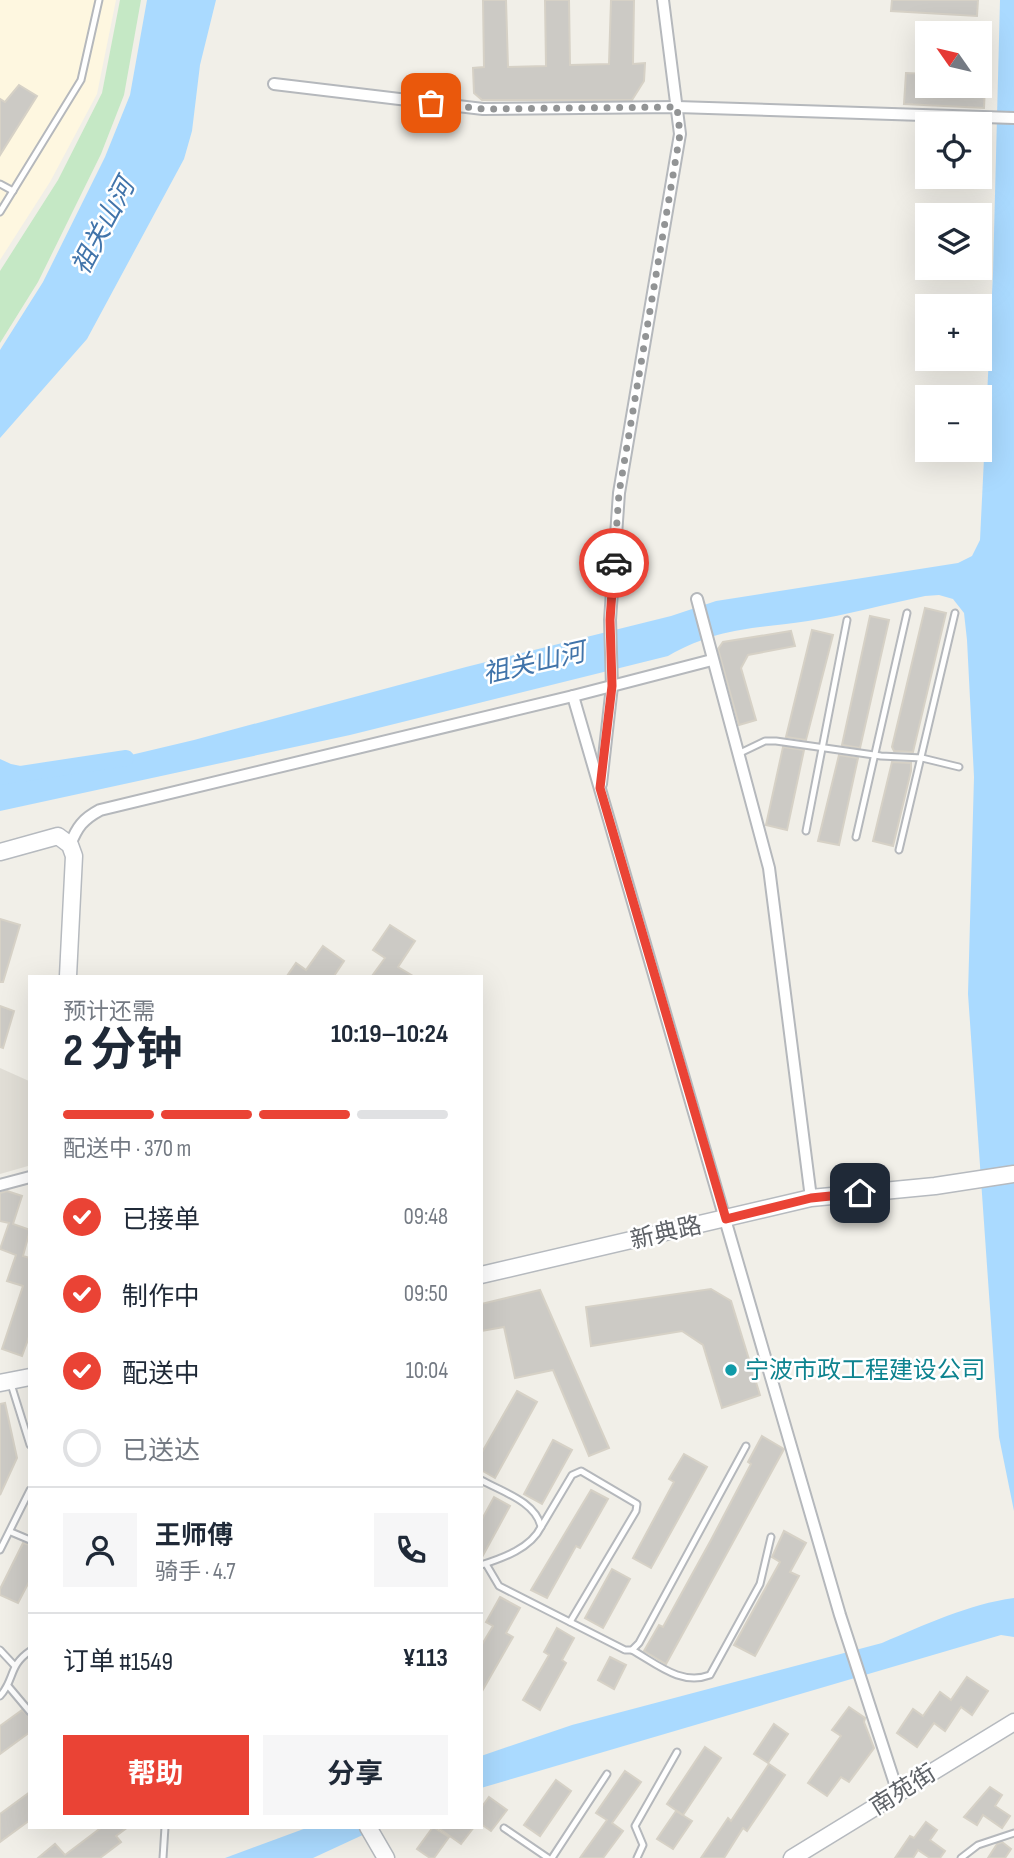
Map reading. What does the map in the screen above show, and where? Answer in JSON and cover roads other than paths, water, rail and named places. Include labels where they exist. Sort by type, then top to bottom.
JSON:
[{"type":"main road","points":[[0,852],[58,836],[70,845],[74,856],[68,975]]},
{"type":"main road","name":"新典路","points":[[483,1275],[811,1198],[935,1186],[1014,1174]]},
{"type":"main road","points":[[5,1382],[28,1377]]},
{"type":"main road","name":"南苑街","points":[[792,1858],[1013,1722]]},
{"type":"main road","points":[[369,1829],[385,1857]]},
{"type":"street","points":[[600,788],[612,680],[610,623],[619,493],[680,134],[663,0]]},
{"type":"street","points":[[274,84],[483,109],[677,107],[1009,118]]},
{"type":"street","points":[[697,599],[769,868],[811,1198]]},
{"type":"street","points":[[70,845],[77,827],[86,817],[100,810],[573,696],[612,680],[712,660]]},
{"type":"street","points":[[573,696],[850,1645],[898,1793]]},
{"type":"street","points":[[0,1185],[28,1178]]},
{"type":"lane","points":[[0,212],[81,80],[99,0]]},
{"type":"lane","points":[[0,184],[13,191]]},
{"type":"lane","points":[[856,838],[907,613]]},
{"type":"lane","points":[[899,850],[954,613]]},
{"type":"lane","points":[[807,831],[847,621]]},
{"type":"lane","points":[[738,754],[765,741],[922,758],[958,767]]},
{"type":"lane","points":[[5,1382],[28,1440]]},
{"type":"lane","points":[[632,1650],[639,1643],[746,1446]]},
{"type":"lane","points":[[570,1622],[636,1511],[637,1504],[581,1471],[572,1475],[537,1536],[523,1547],[483,1564],[499,1586],[625,1650],[632,1650],[683,1679],[699,1679],[710,1675],[760,1584],[771,1536]]},
{"type":"lane","points":[[483,1481],[526,1505],[536,1513],[541,1527]]},
{"type":"lane","points":[[0,1550],[28,1494]]},
{"type":"lane","points":[[11,1532],[28,1539]]},
{"type":"lane","points":[[0,1650],[14,1665]]},
{"type":"lane","points":[[0,1696],[9,1687],[14,1665],[28,1653]]},
{"type":"lane","points":[[9,1687],[28,1710]]},
{"type":"lane","points":[[638,1858],[643,1845],[635,1826],[677,1752]]},
{"type":"lane","points":[[504,1828],[539,1856],[550,1858],[607,1774]]},
{"type":"lane","points":[[163,1858],[165,1829]]},
{"type":"lane","points":[[961,1858],[978,1844],[1014,1833]]},
{"type":"water","points":[[147,0],[216,0],[200,65],[192,131],[184,159],[87,339],[0,438],[0,350],[43,282],[105,157],[130,95]]},
{"type":"water","points":[[1000,0],[1014,0],[1014,1511],[999,1437],[968,994],[974,777],[964,613],[953,599],[939,595],[925,596],[823,619],[720,634],[686,646],[668,656],[350,735],[0,811],[0,759],[11,764],[55,773],[194,740],[466,667],[671,616],[716,601],[958,563],[972,556],[980,540],[984,462],[992,462],[992,385],[988,385],[988,371],[992,371]]},
{"type":"water","points":[[1014,1598],[1014,1637],[1001,1635],[483,1787],[483,1755],[572,1725],[882,1643],[930,1622]]},
{"type":"water","points":[[304,1829],[376,1829],[313,1858],[225,1858]]},
{"type":"waterway","name":"祖关山河","points":[[0,777],[126,758]]},
{"type":"place","name":"宁波市政工程建设公司","points":[[731,1370]]}]
